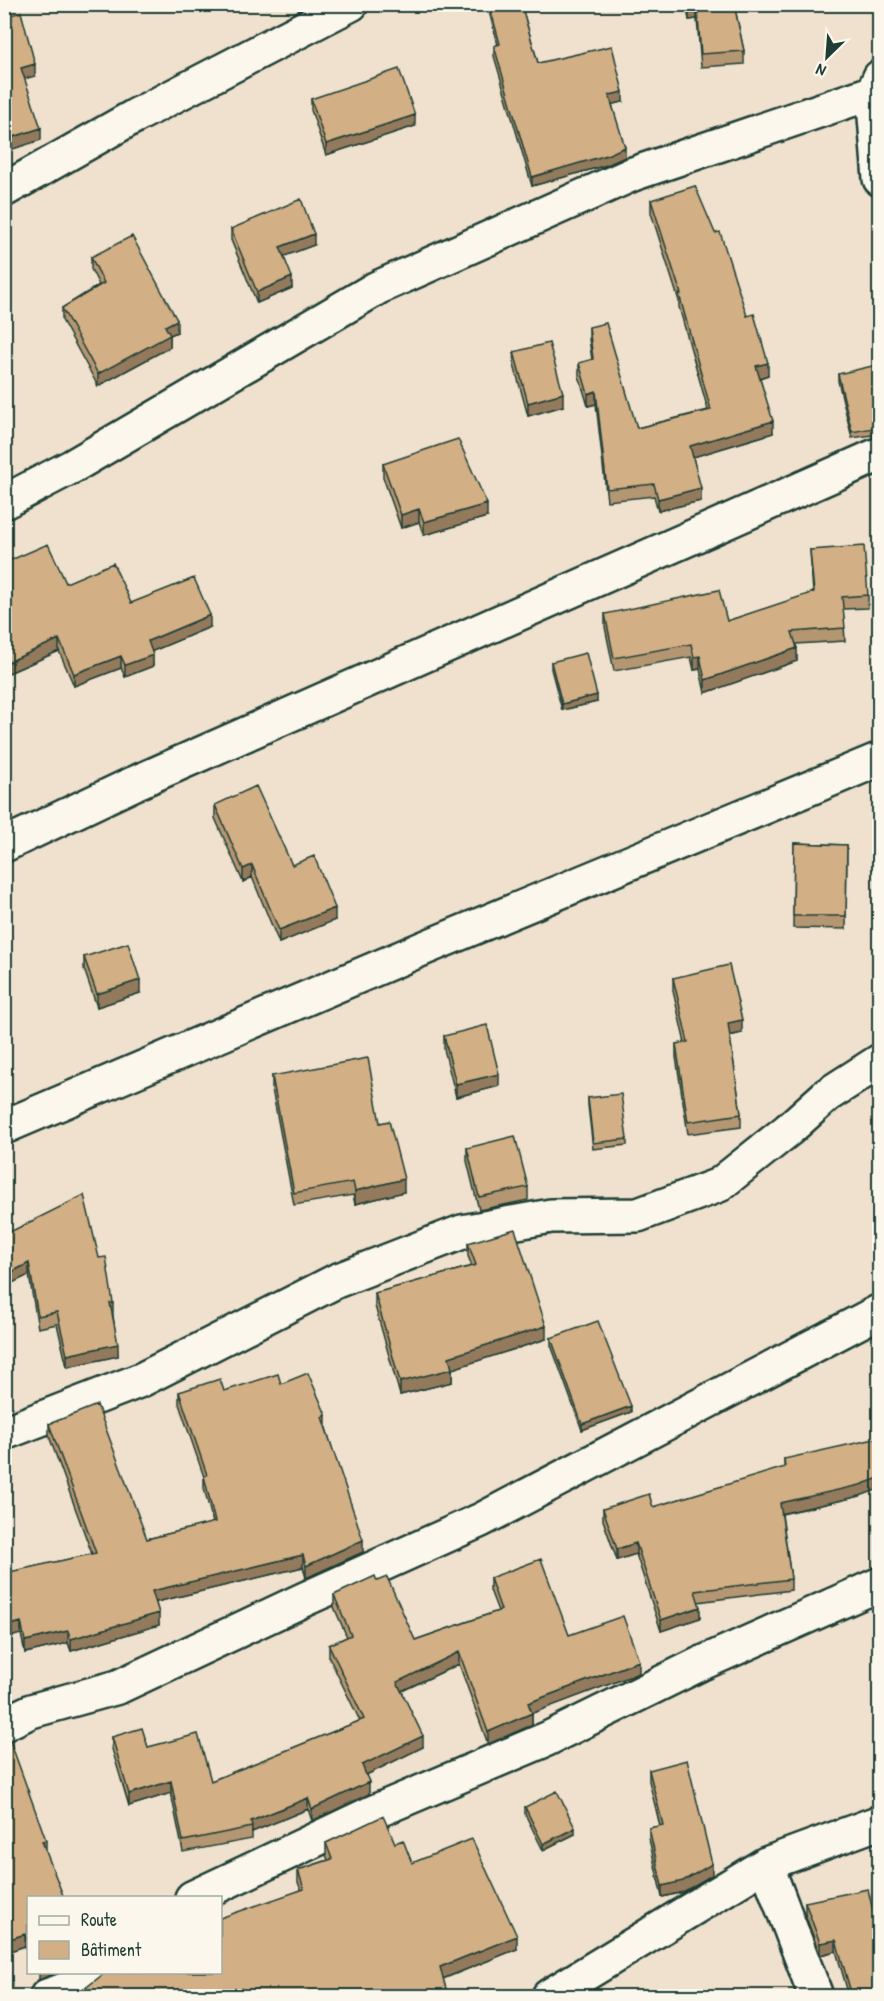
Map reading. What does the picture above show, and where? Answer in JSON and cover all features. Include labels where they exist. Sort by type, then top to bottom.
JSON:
[{"type":"street","points":[[4,190],[135,116],[351,4]]},
{"type":"street","points":[[4,502],[73,466],[377,288],[633,174],[877,86],[879,179]]},
{"type":"street","points":[[4,845],[135,783],[879,454]]},
{"type":"street","points":[[4,1127],[422,949],[879,759]]},
{"type":"street","points":[[4,1433],[141,1380],[336,1281],[462,1232],[550,1216],[638,1215],[719,1185],[788,1130],[827,1095],[879,1061]]},
{"type":"street","points":[[4,1724],[32,1711],[118,1686],[481,1520],[879,1311]]},
{"type":"street","points":[[196,1896],[374,1812],[547,1739],[700,1664],[879,1584]]},
{"type":"street","points":[[549,1996],[766,1864],[879,1822]]},
{"type":"street","points":[[766,1864],[816,1996]]},
{"type":"street","points":[[47,1996],[78,1985],[91,1974]]},
{"type":"building","points":[[489,4],[521,4],[538,63],[612,46],[623,92],[609,95],[625,147],[607,155],[532,177],[494,46],[500,44]]},
{"type":"building","points":[[689,4],[734,4],[744,51],[701,54],[697,6],[689,8]]},
{"type":"building","points":[[21,12],[35,64],[21,68],[41,128],[4,140],[4,17]]},
{"type":"building","points":[[399,69],[415,115],[326,144],[311,99]]},
{"type":"building","points":[[695,186],[715,233],[720,232],[747,316],[754,314],[768,363],[756,366],[773,421],[690,446],[701,488],[658,499],[654,484],[607,489],[596,391],[588,394],[579,363],[593,359],[589,327],[606,323],[637,428],[711,410],[679,294],[681,294],[651,200]]},
{"type":"building","points":[[301,199],[314,234],[280,247],[292,277],[257,292],[231,229]]},
{"type":"building","points":[[132,236],[177,320],[165,326],[170,335],[98,374],[62,308],[104,283],[91,257]]},
{"type":"building","points":[[549,343],[563,393],[528,403],[514,352]]},
{"type":"building","points":[[877,365],[879,427],[852,432],[838,374]]},
{"type":"building","points":[[458,439],[487,504],[424,522],[419,509],[401,515],[383,464]]},
{"type":"building","points":[[48,544],[66,583],[113,563],[131,603],[194,578],[210,615],[148,641],[153,655],[125,665],[121,656],[74,674],[59,639],[4,664],[4,563]]},
{"type":"building","points":[[864,546],[868,595],[842,597],[845,628],[792,632],[797,648],[705,680],[700,656],[694,657],[691,644],[614,658],[605,614],[719,590],[727,621],[814,592],[810,550]]},
{"type":"building","points":[[586,653],[597,695],[562,704],[551,662]]},
{"type":"building","points":[[256,786],[292,865],[314,856],[335,908],[279,930],[252,865],[243,869],[215,805]]},
{"type":"building","points":[[794,843],[847,845],[846,916],[793,916]]},
{"type":"building","points":[[128,943],[140,980],[97,994],[84,957]]},
{"type":"building","points":[[729,965],[742,1020],[728,1023],[741,1114],[688,1122],[676,1044],[688,1042],[673,978]]},
{"type":"building","points":[[487,1025],[499,1074],[456,1084],[444,1036]]},
{"type":"building","points":[[368,1058],[380,1123],[389,1121],[404,1179],[355,1191],[353,1182],[294,1193],[272,1076]]},
{"type":"building","points":[[621,1094],[627,1139],[593,1143],[588,1098]]},
{"type":"building","points":[[515,1136],[528,1187],[479,1197],[467,1148]]},
{"type":"building","points":[[84,1195],[99,1258],[106,1257],[113,1303],[110,1303],[118,1344],[67,1355],[57,1312],[38,1316],[29,1263],[4,1276],[4,1235]]},
{"type":"building","points":[[515,1229],[546,1326],[449,1357],[452,1369],[400,1382],[375,1293],[476,1265],[468,1243]]},
{"type":"building","points":[[598,1321],[631,1406],[582,1424],[551,1338]]},
{"type":"building","points":[[308,1373],[326,1415],[322,1417],[363,1540],[306,1566],[303,1555],[152,1591],[159,1613],[71,1639],[68,1631],[25,1641],[21,1622],[4,1627],[4,1556],[10,1572],[96,1553],[49,1424],[97,1405],[147,1539],[215,1522],[204,1476],[207,1475],[179,1392],[220,1379],[224,1391],[278,1374],[281,1384]]},
{"type":"building","points":[[879,1438],[879,1478],[860,1485],[780,1503],[791,1579],[695,1591],[700,1607],[661,1620],[636,1543],[617,1549],[603,1509],[649,1494],[653,1507],[785,1467],[784,1459]]},
{"type":"building","points":[[541,1559],[569,1635],[623,1616],[639,1661],[528,1703],[532,1713],[488,1732],[459,1652],[397,1682],[423,1736],[362,1765],[369,1782],[312,1809],[308,1798],[251,1821],[252,1827],[183,1841],[171,1781],[129,1794],[112,1737],[142,1728],[148,1747],[198,1734],[211,1781],[364,1719],[329,1645],[351,1635],[334,1595],[375,1576],[377,1581],[387,1577],[415,1640],[501,1610],[490,1578]]},
{"type":"building","points":[[8,1735],[46,1840],[42,1841],[63,1896],[27,1896],[27,1940],[25,1934],[4,1941],[4,1736]]},
{"type":"building","points":[[687,1760],[712,1864],[683,1881],[662,1886],[649,1828],[663,1825],[649,1770]]},
{"type":"building","points":[[557,1791],[575,1828],[543,1844],[525,1807]]},
{"type":"building","points":[[383,1816],[395,1843],[403,1840],[412,1863],[472,1839],[517,1936],[440,1967],[448,1996],[243,1996],[241,1989],[225,1996],[87,1996],[83,1990],[103,1974],[222,1974],[222,1917],[304,1889],[298,1870],[332,1859],[326,1843]]},
{"type":"building","points":[[868,1889],[877,1929],[879,1929],[879,1994],[852,1996],[836,1940],[820,1943],[805,1902]]}]
